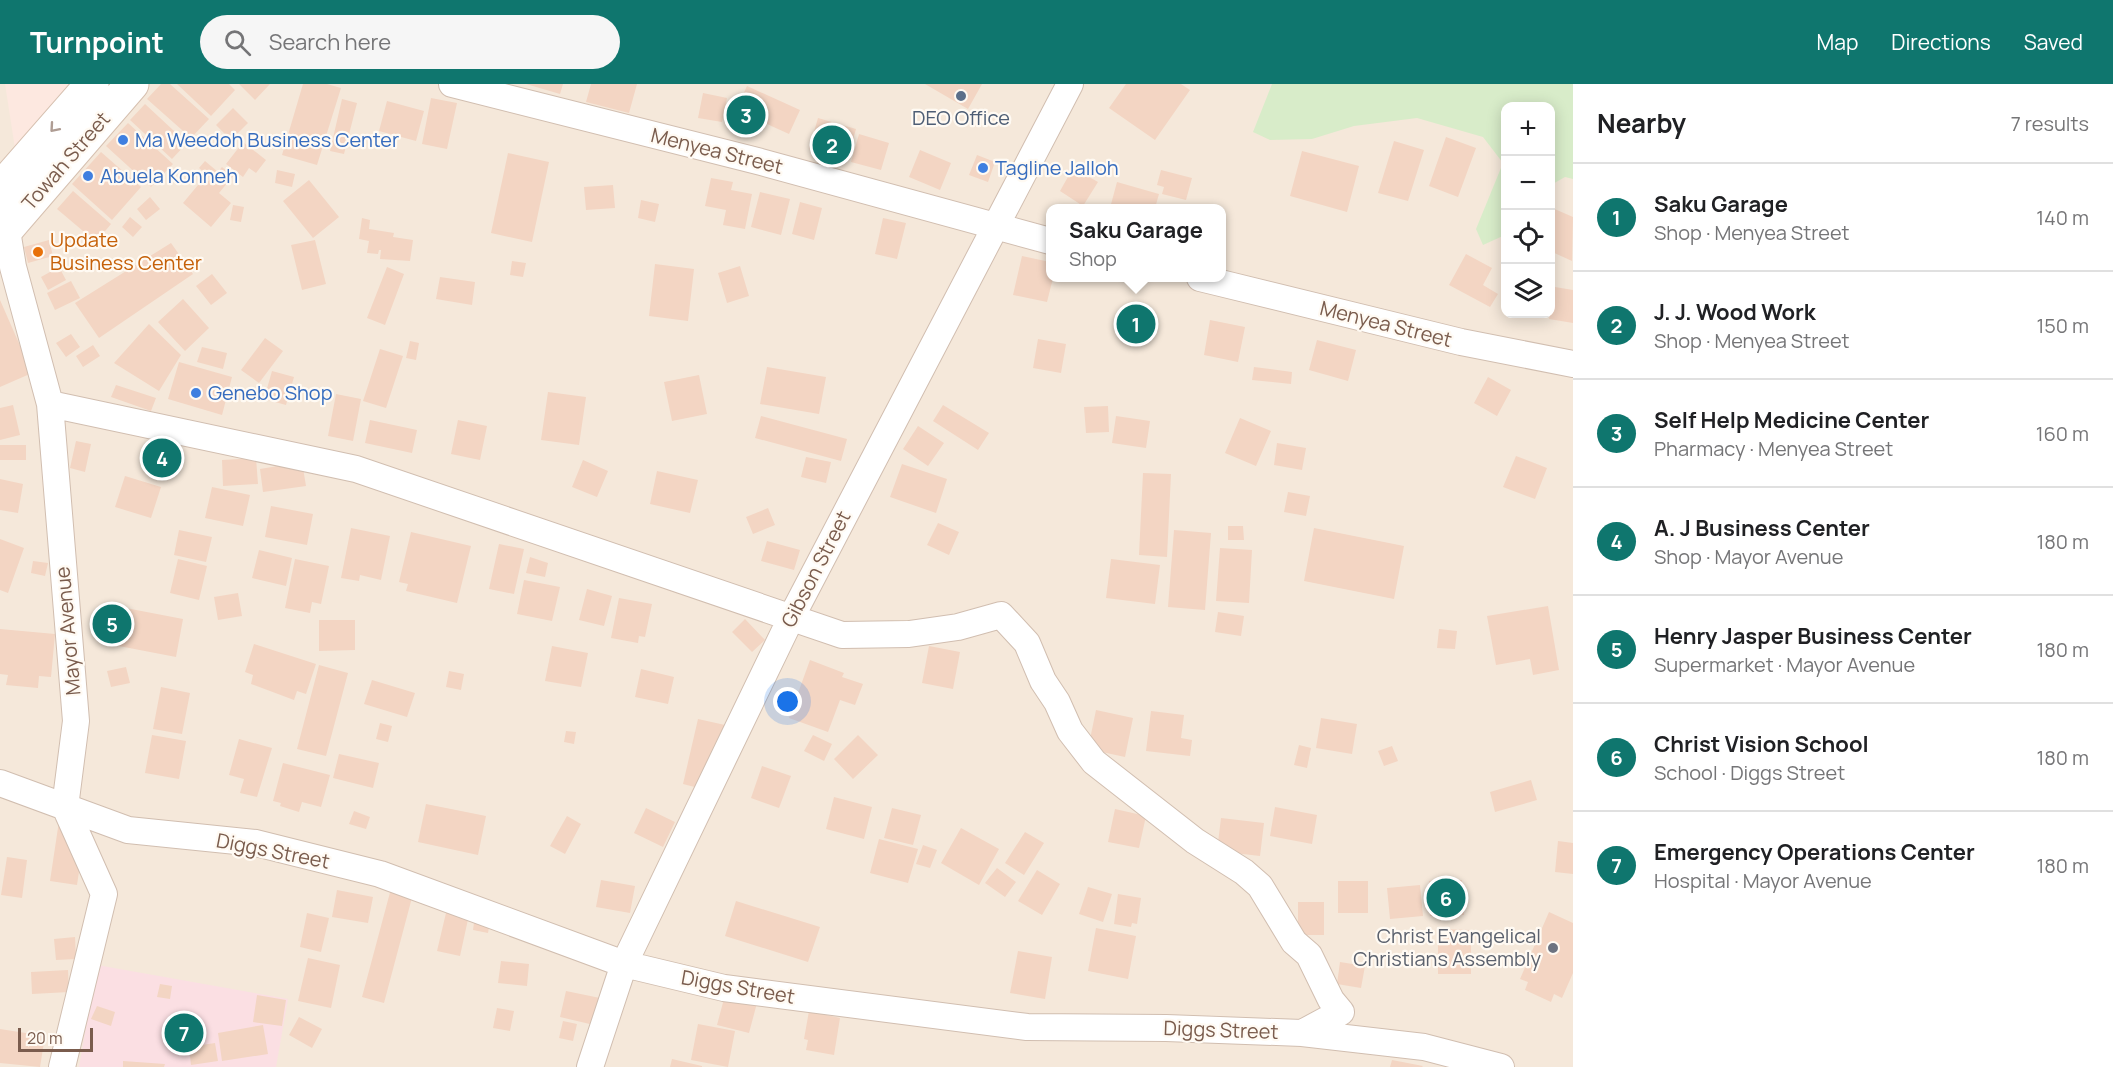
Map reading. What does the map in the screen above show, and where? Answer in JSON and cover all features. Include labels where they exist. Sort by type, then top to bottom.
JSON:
[{"type":"street","name":"Towah Street","points":[[0,188],[92,84]]},
{"type":"street","name":"Towah Street","points":[[3,234],[132,84]]},
{"type":"street","name":"Menyea Street","points":[[452,84],[761,162],[1046,239]]},
{"type":"street","name":"Gibson Street","points":[[590,1067],[624,964],[792,616],[1070,84]]},
{"type":"street","name":"Mayor Avenue","points":[[0,188],[3,234],[50,404],[76,722],[65,807]]},
{"type":"street","name":"Menyea Street","points":[[1216,282],[1461,342],[1573,364]]},
{"type":"street","points":[[50,404],[356,469],[792,616],[842,635],[909,634],[958,627],[1001,615],[1027,643],[1043,681],[1057,702],[1070,731],[1094,762],[1196,841],[1244,872],[1260,886],[1294,942],[1309,955],[1331,1000],[1341,1012],[1302,1033]]},
{"type":"street","name":"Diggs Street","points":[[0,783],[128,830],[256,843],[380,874],[624,964],[724,988],[1027,1027],[1166,1028],[1302,1033],[1424,1047],[1501,1067]]},
{"type":"street","points":[[62,1067],[104,894],[65,807]]},
{"type":"shaded area","points":[[0,84],[1573,84],[1573,1067],[0,1067]]},
{"type":"shaded area","points":[[5,84],[80,84],[16,155]]},
{"type":"shaded area","points":[[97,965],[288,999],[276,1067],[79,1067]]},
{"type":"green space","points":[[1272,84],[1573,84],[1573,179],[1565,177],[1555,183],[1555,102],[1501,102],[1501,160],[1483,137],[1417,118],[1354,126],[1312,139],[1270,140],[1253,132]]},
{"type":"green space","points":[[1501,168],[1501,237],[1483,245],[1476,229]]},
{"type":"building","points":[[161,84],[170,84],[209,119],[191,138],[147,99]]},
{"type":"building","points":[[177,84],[229,84],[235,90],[211,116]]},
{"type":"building","points":[[239,84],[270,84],[255,100]]},
{"type":"building","points":[[303,84],[327,84],[341,88],[317,165],[282,155]]},
{"type":"building","points":[[526,84],[563,84],[560,94]]},
{"type":"building","points":[[591,84],[637,84],[629,113],[586,102]]},
{"type":"building","name":"DEO Office","points":[[925,84],[982,84],[968,109]]},
{"type":"building","points":[[1126,84],[1181,84],[1190,90],[1155,140],[1109,108]]},
{"type":"building","points":[[747,86],[800,110],[789,134],[756,119],[751,129],[731,120]]},
{"type":"building","points":[[703,93],[727,98],[722,122],[698,118]]},
{"type":"building","points":[[431,98],[457,103],[447,149],[422,144]]},
{"type":"building","points":[[342,99],[357,103],[344,154],[330,151]]},
{"type":"building","points":[[387,101],[424,111],[416,141],[379,131]]},
{"type":"building","points":[[145,104],[187,143],[172,159],[130,120]]},
{"type":"building","points":[[233,108],[248,123],[231,140],[216,125]]},
{"type":"building","points":[[818,118],[856,129],[847,160],[809,149]]},
{"type":"building","points":[[128,123],[173,164],[151,187],[106,146]]},
{"type":"building","points":[[859,134],[889,143],[881,170],[851,162]]},
{"type":"building","points":[[1446,137],[1476,148],[1458,197],[1429,186]]},
{"type":"building","points":[[1394,141],[1424,150],[1408,201],[1378,193]]},
{"type":"building","points":[[243,142],[266,160],[256,173],[249,168],[243,177],[226,164]]},
{"type":"building","points":[[920,150],[951,163],[940,190],[909,177]]},
{"type":"building","points":[[1302,151],[1359,166],[1347,212],[1290,196]]},
{"type":"building","points":[[101,152],[141,187],[112,220],[72,184]]},
{"type":"building","points":[[508,153],[549,162],[532,242],[491,233]]},
{"type":"building","points":[[977,155],[995,162],[988,182],[969,175]]},
{"type":"building","points":[[205,161],[218,172],[222,167],[233,176],[219,193],[231,203],[211,227],[183,203],[203,179],[207,183],[211,178],[199,168]]},
{"type":"building","points":[[1073,168],[1098,182],[1084,204],[1080,204],[1060,191]]},
{"type":"building","points":[[277,170],[295,174],[292,187],[275,183]]},
{"type":"building","points":[[1161,170],[1192,178],[1186,200],[1162,194],[1164,187],[1157,185]]},
{"type":"building","points":[[711,178],[733,182],[731,190],[752,194],[745,229],[723,225],[726,210],[705,206]]},
{"type":"building","points":[[309,180],[339,217],[313,238],[283,201]]},
{"type":"building","points":[[1117,182],[1159,194],[1156,204],[1111,204]]},
{"type":"building","points":[[613,185],[615,208],[586,210],[584,187]]},
{"type":"building","points":[[73,191],[111,224],[96,242],[57,209]]},
{"type":"building","points":[[760,192],[790,199],[781,235],[751,227]]},
{"type":"building","points":[[150,197],[160,209],[146,220],[137,209]]},
{"type":"building","points":[[641,200],[659,204],[655,222],[638,218]]},
{"type":"building","points":[[800,202],[822,208],[814,240],[792,234]]},
{"type":"building","points":[[233,205],[244,207],[241,222],[230,220]]},
{"type":"building","points":[[1555,209],[1573,217],[1572,261],[1555,253]]},
{"type":"building","points":[[130,217],[142,227],[133,237],[122,227]]},
{"type":"building","points":[[362,218],[370,220],[369,229],[394,233],[393,237],[413,240],[410,261],[380,259],[381,250],[378,254],[367,253],[369,241],[359,239]]},
{"type":"building","points":[[883,218],[906,223],[897,259],[875,254]]},
{"type":"building","points":[[49,240],[53,256],[28,263],[24,247]]},
{"type":"building","points":[[315,240],[326,284],[302,290],[291,245]]},
{"type":"building","points":[[171,243],[193,274],[99,338],[75,303]]},
{"type":"building","points":[[1466,254],[1492,268],[1483,285],[1498,294],[1490,307],[1449,285]]},
{"type":"building","points":[[1022,256],[1046,261],[1046,282],[1052,282],[1047,302],[1013,295]]},
{"type":"building","points":[[512,261],[526,263],[523,277],[510,275]]},
{"type":"building","points":[[655,264],[694,269],[688,321],[649,316]]},
{"type":"building","points":[[740,266],[749,296],[727,303],[718,273]]},
{"type":"building","points":[[59,267],[66,280],[48,290],[41,277]]},
{"type":"building","points":[[387,267],[404,274],[385,325],[367,318]]},
{"type":"building","points":[[212,274],[227,293],[211,305],[196,286]]},
{"type":"building","points":[[440,277],[475,282],[472,305],[436,299]]},
{"type":"building","points":[[71,281],[80,298],[55,310],[47,293]]},
{"type":"building","points":[[1555,287],[1573,290],[1573,323],[1549,319],[1555,318]]},
{"type":"building","points":[[183,299],[209,328],[185,351],[158,322]]},
{"type":"building","points":[[0,300],[32,373],[0,387]]},
{"type":"building","points":[[1210,320],[1245,327],[1238,362],[1204,355]]},
{"type":"building","points":[[149,324],[181,355],[159,391],[114,363]]},
{"type":"building","points":[[71,334],[80,347],[66,357],[56,343]]},
{"type":"building","points":[[265,338],[283,351],[259,383],[241,370]]},
{"type":"building","points":[[1038,339],[1066,344],[1061,373],[1033,368]]},
{"type":"building","points":[[1317,340],[1356,350],[1348,381],[1309,370]]},
{"type":"building","points":[[410,341],[419,343],[416,360],[406,358]]},
{"type":"building","points":[[93,345],[100,356],[83,367],[76,356]]},
{"type":"building","points":[[202,347],[227,353],[223,369],[197,362]]},
{"type":"building","points":[[380,349],[403,356],[386,408],[363,401]]},
{"type":"building","points":[[179,362],[232,377],[222,415],[168,399]]},
{"type":"building","points":[[767,367],[826,377],[819,414],[760,404]]},
{"type":"building","points":[[1254,367],[1292,372],[1291,384],[1252,380]]},
{"type":"building","points":[[272,371],[294,377],[286,405],[264,399]]},
{"type":"building","points":[[699,375],[707,414],[672,421],[664,382]]},
{"type":"building","points":[[1488,377],[1511,390],[1497,416],[1474,403]]},
{"type":"building","points":[[116,385],[156,398],[151,411],[111,397]]},
{"type":"building","points":[[548,392],[586,397],[579,445],[541,440]]},
{"type":"building","points":[[336,394],[361,399],[353,441],[328,436]]},
{"type":"building","points":[[13,405],[20,435],[0,440],[0,408]]},
{"type":"building","points":[[943,405],[989,433],[978,450],[933,421]]},
{"type":"building","points":[[1108,406],[1109,432],[1086,433],[1084,407]]},
{"type":"building","points":[[761,416],[847,439],[841,461],[755,438]]},
{"type":"building","points":[[1116,416],[1150,421],[1146,448],[1112,443]]},
{"type":"building","points":[[1240,418],[1271,431],[1256,466],[1225,453]]},
{"type":"building","points":[[370,420],[417,430],[412,453],[365,443]]},
{"type":"building","points":[[458,420],[487,426],[480,460],[451,454]]},
{"type":"building","points":[[918,426],[944,443],[928,466],[903,449]]},
{"type":"building","points":[[76,441],[91,444],[85,472],[70,468]]},
{"type":"building","points":[[1277,443],[1306,448],[1302,470],[1274,465]]},
{"type":"building","points":[[0,445],[26,445],[26,460],[0,460]]},
{"type":"building","points":[[1516,456],[1547,468],[1535,499],[1503,487]]},
{"type":"building","points":[[806,457],[831,462],[826,483],[801,477]]},
{"type":"building","points":[[256,458],[258,484],[223,486],[222,460]]},
{"type":"building","points":[[583,460],[608,471],[597,497],[572,487]]},
{"type":"building","points":[[302,462],[306,486],[263,492],[260,469]]},
{"type":"building","points":[[902,464],[947,479],[936,513],[890,497]]},
{"type":"building","points":[[657,471],[698,480],[690,513],[650,504]]},
{"type":"building","points":[[1143,473],[1171,474],[1167,557],[1139,555]]},
{"type":"building","points":[[125,476],[161,487],[151,518],[115,507]]},
{"type":"building","points":[[0,479],[23,484],[18,513],[0,510]]},
{"type":"building","points":[[212,487],[250,495],[243,526],[205,518]]},
{"type":"building","points":[[1288,492],[1310,496],[1306,516],[1284,512]]},
{"type":"building","points":[[271,506],[313,514],[307,545],[265,537]]},
{"type":"building","points":[[768,508],[775,525],[753,534],[746,517]]},
{"type":"building","points":[[938,523],[959,532],[949,555],[927,545]]},
{"type":"building","points":[[1228,526],[1243,526],[1244,540],[1228,540]]},
{"type":"building","points":[[351,528],[390,536],[381,580],[360,575],[359,581],[341,578]]},
{"type":"building","points":[[1314,528],[1404,546],[1394,599],[1304,581]]},
{"type":"building","points":[[179,530],[212,537],[206,562],[174,555]]},
{"type":"building","points":[[1174,530],[1211,533],[1205,610],[1168,607]]},
{"type":"building","points":[[411,532],[471,546],[457,603],[406,591],[408,584],[399,582]]},
{"type":"building","points":[[0,539],[24,548],[8,593],[0,590]]},
{"type":"building","points":[[767,541],[800,550],[794,570],[761,561]]},
{"type":"building","points":[[499,544],[524,549],[514,594],[489,589]]},
{"type":"building","points":[[1220,548],[1252,550],[1249,603],[1216,601]]},
{"type":"building","points":[[259,550],[292,558],[286,586],[252,578]]},
{"type":"building","points":[[530,557],[548,563],[545,577],[526,573]]},
{"type":"building","points":[[178,559],[207,566],[199,600],[170,593]]},
{"type":"building","points":[[295,559],[329,566],[321,604],[312,602],[310,613],[285,608]]},
{"type":"building","points":[[1111,559],[1160,565],[1155,604],[1106,598]]},
{"type":"building","points":[[33,561],[48,563],[45,576],[31,573]]},
{"type":"building","points":[[524,580],[560,587],[552,621],[517,614]]},
{"type":"building","points":[[587,589],[612,596],[604,626],[579,620]]},
{"type":"building","points":[[238,593],[242,616],[218,620],[214,597]]},
{"type":"building","points":[[619,598],[652,604],[645,637],[639,636],[638,643],[611,638]]},
{"type":"building","points":[[105,604],[183,619],[176,657],[98,642]]},
{"type":"building","points":[[1548,606],[1559,670],[1533,675],[1530,659],[1496,665],[1487,616]]},
{"type":"building","points":[[1218,612],[1244,616],[1241,636],[1215,632]]},
{"type":"building","points":[[745,619],[765,640],[752,652],[732,632]]},
{"type":"building","points":[[319,620],[355,620],[355,650],[319,651]]},
{"type":"building","points":[[0,629],[55,634],[51,677],[39,676],[38,688],[6,685],[8,675],[0,674]]},
{"type":"building","points":[[1439,629],[1457,631],[1455,649],[1437,648]]},
{"type":"building","points":[[254,644],[316,664],[306,694],[297,691],[294,700],[251,684],[253,675],[245,672]]},
{"type":"building","points":[[552,646],[588,653],[581,687],[545,681]]},
{"type":"building","points":[[929,646],[960,652],[953,689],[922,683]]},
{"type":"building","points":[[810,660],[844,673],[842,677],[863,684],[855,705],[840,700],[828,732],[789,718]]},
{"type":"building","points":[[319,665],[348,673],[326,756],[297,749]]},
{"type":"building","points":[[126,667],[130,683],[111,687],[107,671]]},
{"type":"building","points":[[641,669],[674,677],[668,704],[635,697]]},
{"type":"building","points":[[449,671],[464,674],[461,690],[446,687]]},
{"type":"building","points":[[372,680],[415,693],[407,717],[364,704]]},
{"type":"building","points":[[161,687],[190,693],[182,734],[153,729]]},
{"type":"building","points":[[1096,710],[1133,718],[1125,757],[1088,749]]},
{"type":"building","points":[[1151,711],[1184,715],[1181,738],[1192,740],[1190,756],[1146,751]]},
{"type":"building","points":[[1321,718],[1357,724],[1352,754],[1316,748]]},
{"type":"building","points":[[698,719],[725,725],[710,791],[683,784]]},
{"type":"building","points":[[380,723],[392,726],[388,742],[376,739]]},
{"type":"building","points":[[566,731],[576,732],[574,744],[564,742]]},
{"type":"building","points":[[152,735],[186,741],[179,779],[145,773]]},
{"type":"building","points":[[813,735],[832,744],[824,761],[804,751]]},
{"type":"building","points":[[858,735],[878,755],[853,779],[834,759]]},
{"type":"building","points":[[239,739],[272,748],[257,797],[240,793],[244,779],[229,775]]},
{"type":"building","points":[[1299,745],[1311,748],[1307,768],[1294,765]]},
{"type":"building","points":[[1392,746],[1398,761],[1384,766],[1378,751]]},
{"type":"building","points":[[339,754],[379,763],[373,788],[333,778]]},
{"type":"building","points":[[283,763],[330,775],[321,807],[302,802],[299,812],[280,806],[281,803],[273,801]]},
{"type":"building","points":[[762,766],[791,776],[779,808],[751,798]]},
{"type":"building","points":[[1531,780],[1537,800],[1495,812],[1490,792]]},
{"type":"building","points":[[834,797],[872,807],[864,839],[826,829]]},
{"type":"building","points":[[426,804],[486,816],[478,855],[418,842]]},
{"type":"building","points":[[1275,807],[1317,815],[1312,844],[1270,836]]},
{"type":"building","points":[[646,808],[675,822],[663,847],[634,833]]},
{"type":"building","points":[[892,808],[921,815],[913,845],[884,838]]},
{"type":"building","points":[[1115,809],[1146,816],[1139,848],[1108,842]]},
{"type":"building","points":[[354,811],[370,817],[366,829],[349,824]]},
{"type":"building","points":[[567,816],[581,824],[565,854],[550,846]]},
{"type":"building","points":[[1221,818],[1264,823],[1260,856],[1217,851]]},
{"type":"building","points":[[59,821],[86,825],[77,885],[50,881]]},
{"type":"building","points":[[961,828],[999,849],[979,885],[941,863]]},
{"type":"building","points":[[1025,832],[1044,843],[1024,875],[1005,863]]},
{"type":"building","points":[[879,839],[918,849],[908,883],[870,873]]},
{"type":"building","points":[[1558,841],[1573,843],[1573,874],[1555,872]]},
{"type":"building","points":[[923,845],[937,850],[930,868],[916,864]]},
{"type":"building","points":[[7,857],[27,860],[22,898],[1,895]]},
{"type":"building","points":[[997,868],[1016,882],[1005,897],[985,883]]},
{"type":"building","points":[[1037,870],[1060,884],[1042,915],[1018,901]]},
{"type":"building","points":[[601,880],[635,886],[630,913],[596,907]]},
{"type":"building","points":[[1462,880],[1464,915],[1430,916],[1429,881]]},
{"type":"building","points":[[1338,881],[1368,881],[1368,913],[1338,913]]},
{"type":"building","points":[[392,885],[414,890],[384,1003],[362,997]]},
{"type":"building","points":[[1420,885],[1423,916],[1390,919],[1387,888]]},
{"type":"building","points":[[1088,887],[1112,894],[1103,922],[1079,914]]},
{"type":"building","points":[[337,890],[373,897],[368,923],[332,917]]},
{"type":"building","points":[[1118,894],[1141,898],[1137,924],[1132,923],[1131,927],[1114,924]]},
{"type":"building","points":[[450,896],[472,901],[460,956],[437,951]]},
{"type":"building","points":[[736,901],[820,927],[808,962],[725,936]]},
{"type":"building","points":[[1298,902],[1324,902],[1324,935],[1298,935]]},
{"type":"building","points":[[476,908],[492,910],[488,933],[473,930]]},
{"type":"building","name":"Christ Evangelical Christians Assembly","points":[[1549,912],[1573,923],[1573,973],[1562,998],[1554,994],[1551,1002],[1525,990],[1528,982],[1520,979]]},
{"type":"building","points":[[307,913],[329,918],[321,952],[300,947]]},
{"type":"building","points":[[1096,928],[1136,936],[1128,979],[1088,971]]},
{"type":"building","points":[[1438,929],[1471,930],[1471,974],[1438,974]]},
{"type":"building","points":[[75,937],[76,959],[56,960],[54,939]]},
{"type":"building","points":[[1018,951],[1052,957],[1045,999],[1010,993]]},
{"type":"building","points":[[308,958],[340,965],[331,1008],[298,1001]]},
{"type":"building","points":[[501,961],[529,964],[527,986],[498,983]]},
{"type":"building","points":[[1340,962],[1365,966],[1361,988],[1337,984]]},
{"type":"building","points":[[68,970],[69,992],[32,994],[31,972]]},
{"type":"building","points":[[160,984],[172,986],[170,999],[157,997]]},
{"type":"building","points":[[566,991],[600,998],[594,1025],[560,1017]]},
{"type":"building","points":[[257,995],[286,1000],[282,1026],[253,1022]]},
{"type":"building","points":[[725,995],[757,1003],[749,1033],[717,1025]]},
{"type":"building","points":[[97,1006],[115,1012],[111,1026],[91,1019]]},
{"type":"building","points":[[497,1008],[514,1011],[510,1031],[493,1028]]},
{"type":"building","points":[[809,1011],[840,1018],[834,1055],[806,1050],[808,1040],[804,1039]]},
{"type":"building","points":[[299,1017],[322,1029],[312,1048],[289,1035]]},
{"type":"building","points":[[563,1021],[577,1024],[573,1041],[559,1038]]},
{"type":"building","points":[[698,1024],[735,1031],[728,1067],[691,1060]]},
{"type":"building","points":[[263,1025],[268,1054],[222,1061],[218,1033]]},
{"type":"building","points":[[0,1029],[45,1036],[40,1067],[0,1063]]},
{"type":"building","points":[[215,1043],[218,1061],[191,1065],[189,1047]]},
{"type":"building","points":[[672,1059],[702,1066],[702,1067],[670,1067]]},
{"type":"building","points":[[1392,1060],[1423,1066],[1390,1067]]},
{"type":"building","points":[[123,1061],[165,1064],[164,1067],[123,1067]]},
{"type":"place","name":"DEO Office","points":[[961,96]]},
{"type":"place","name":"Self Help Medicine Center","points":[[746,115]]},
{"type":"place","name":"Ma Weedoh Business Center","points":[[123,140]]},
{"type":"place","name":"J. J. Wood Work","points":[[832,145]]},
{"type":"place","name":"Tagline Jalloh","points":[[983,168]]},
{"type":"place","name":"Abuela Konneh","points":[[88,176]]},
{"type":"place","name":"Update Business Center","points":[[38,252]]},
{"type":"place","name":"Saku Garage","points":[[1136,324]]},
{"type":"place","name":"Genebo Shop","points":[[196,393]]},
{"type":"place","name":"A. J Business Center","points":[[162,458]]},
{"type":"place","name":"Henry Jasper Business Center","points":[[112,624]]},
{"type":"place","name":"Christ Vision School","points":[[1446,898]]},
{"type":"place","name":"Christ Evangelical Christians Assembly","points":[[1553,948]]},
{"type":"place","name":"Emergency Operations Center","points":[[184,1033]]}]
